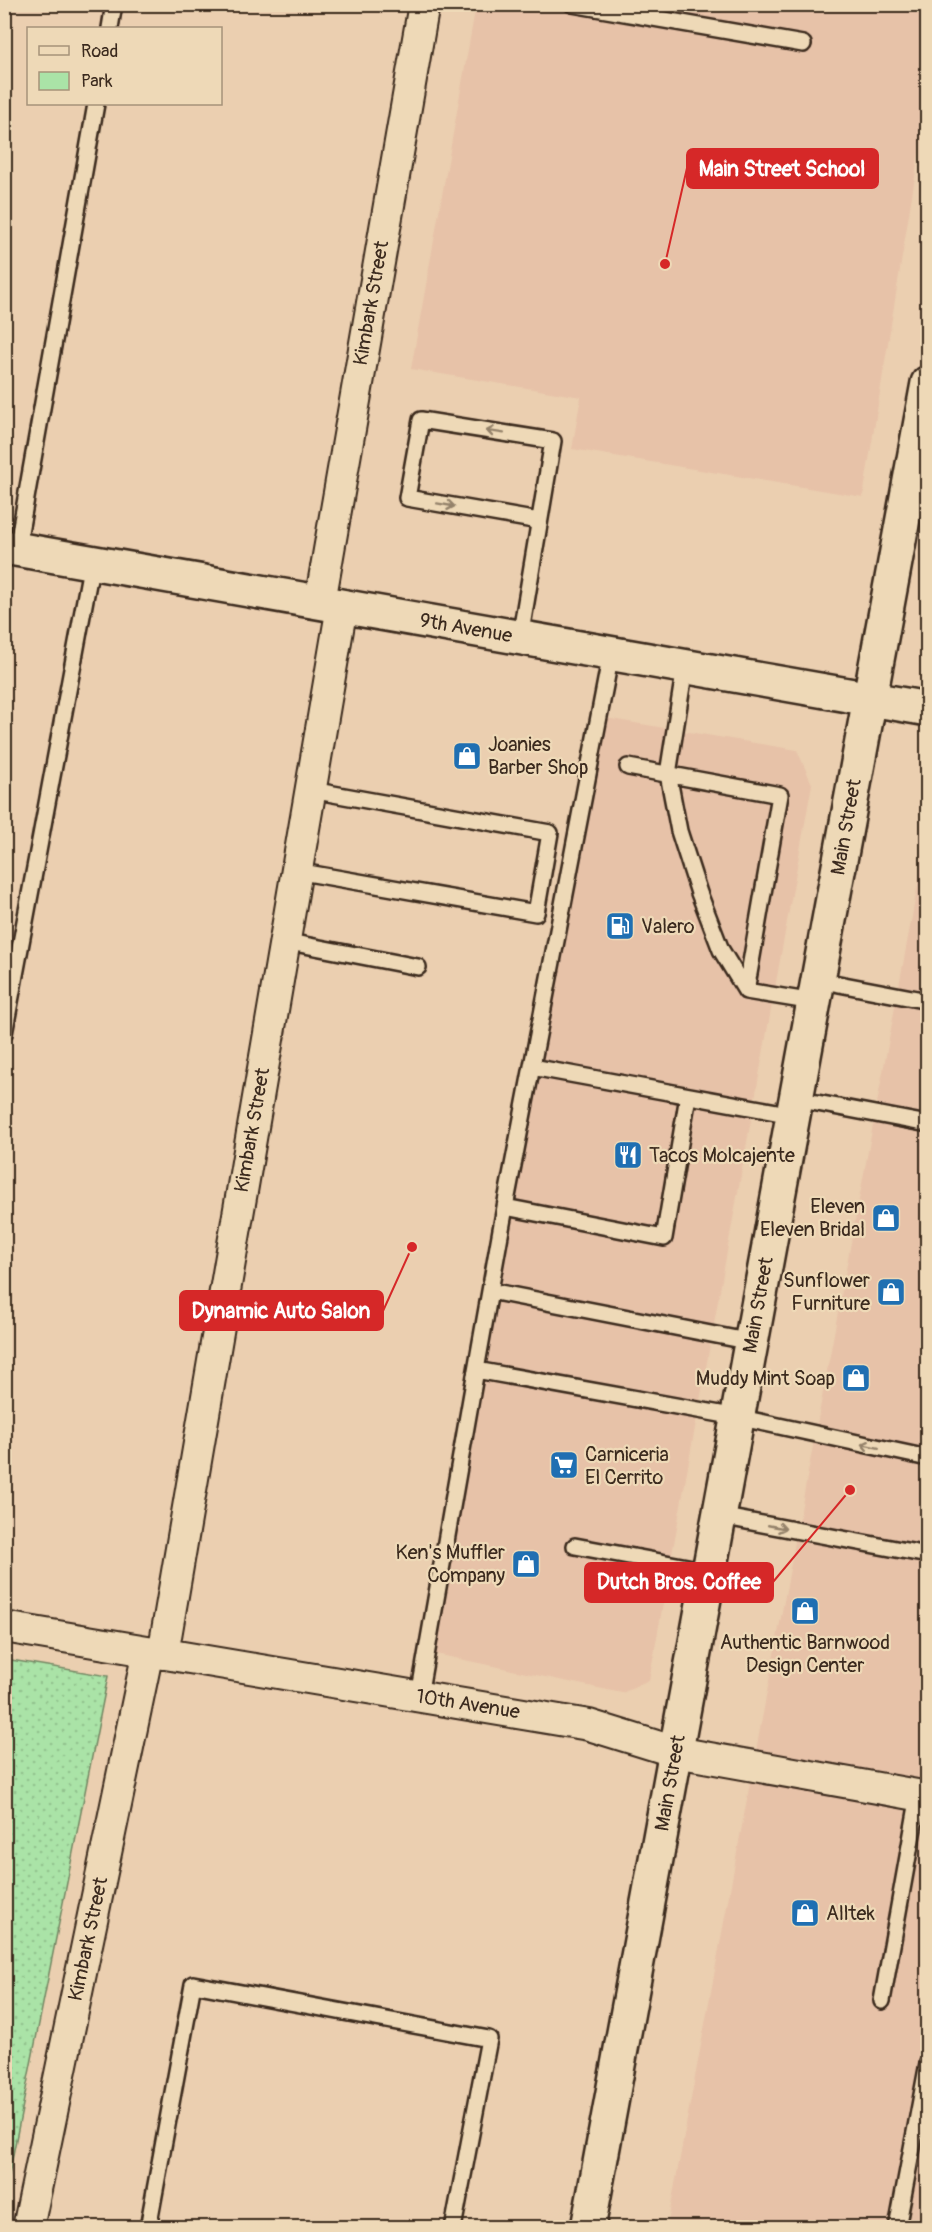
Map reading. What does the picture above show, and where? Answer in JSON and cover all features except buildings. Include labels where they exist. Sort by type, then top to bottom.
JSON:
[{"type":"main road","name":"Main Street","points":[[588,2228],[927,383]]},
{"type":"main road","name":"9th Avenue","points":[[11,548],[927,709]]},
{"type":"street","name":"Kimbark Street","points":[[28,2228],[156,1652],[311,790],[331,604],[424,4]]},
{"type":"street","name":"10th Avenue","points":[[4,1627],[589,1725],[676,1752],[923,1796]]},
{"type":"lane","points":[[110,27],[114,4]]},
{"type":"lane","points":[[572,4],[802,44]]},
{"type":"lane","points":[[11,548],[96,105]]},
{"type":"lane","points":[[520,638],[553,441],[421,420],[407,498],[539,521]]},
{"type":"lane","points":[[4,1034],[92,562]]},
{"type":"lane","points":[[419,1696],[490,1291],[611,654]]},
{"type":"lane","points":[[685,667],[668,774],[679,831],[699,893],[721,950],[746,991]]},
{"type":"lane","points":[[628,767],[780,795],[746,991]]},
{"type":"lane","points":[[296,871],[536,914],[550,833],[311,790]]},
{"type":"lane","points":[[284,941],[418,967]]},
{"type":"lane","points":[[746,991],[816,991],[927,1001]]},
{"type":"lane","points":[[532,1067],[688,1096],[927,1124]]},
{"type":"lane","points":[[506,1207],[664,1238],[688,1096]]},
{"type":"lane","points":[[490,1291],[752,1342]]},
{"type":"lane","points":[[476,1370],[737,1417],[927,1458]]},
{"type":"lane","points":[[720,1516],[927,1555]]},
{"type":"lane","points":[[575,1546],[709,1571]]},
{"type":"lane","points":[[882,2001],[923,1796]]},
{"type":"lane","points":[[148,2228],[193,1984],[489,2039],[453,2228]]},
{"type":"lane","points":[[897,2228],[927,2063]]},
{"type":"shaded area","points":[[476,5],[927,5],[927,103],[863,497],[572,449],[581,397],[411,369]]},
{"type":"shaded area","points":[[605,718],[797,750],[812,784],[649,1681],[622,1693],[431,1653],[469,1429]]},
{"type":"shaded area","points":[[927,836],[927,2227],[667,2227]]},
{"type":"green space","points":[[4,1659],[108,1676],[5,2195]]},
{"type":"place","name":"Main Street School","points":[[665,264]]},
{"type":"place","name":"Joanies Barber Shop","points":[[467,756]]},
{"type":"place","name":"Valero","points":[[620,926]]},
{"type":"place","name":"Tacos Molcajente","points":[[628,1155]]},
{"type":"place","name":"Eleven Eleven Bridal","points":[[886,1218]]},
{"type":"place","name":"Dynamic Auto Salon","points":[[412,1247]]},
{"type":"place","name":"Sunflower Furniture","points":[[891,1292]]},
{"type":"place","name":"Muddy Mint Soap","points":[[856,1378]]},
{"type":"place","name":"Carniceria El Cerrito","points":[[564,1465]]},
{"type":"place","name":"Dutch Bros. Coffee","points":[[850,1490]]},
{"type":"place","name":"Ken's Muffler Company","points":[[526,1564]]},
{"type":"place","name":"Authentic Barnwood Design Center","points":[[805,1611]]},
{"type":"place","name":"Alltek","points":[[805,1913]]}]
